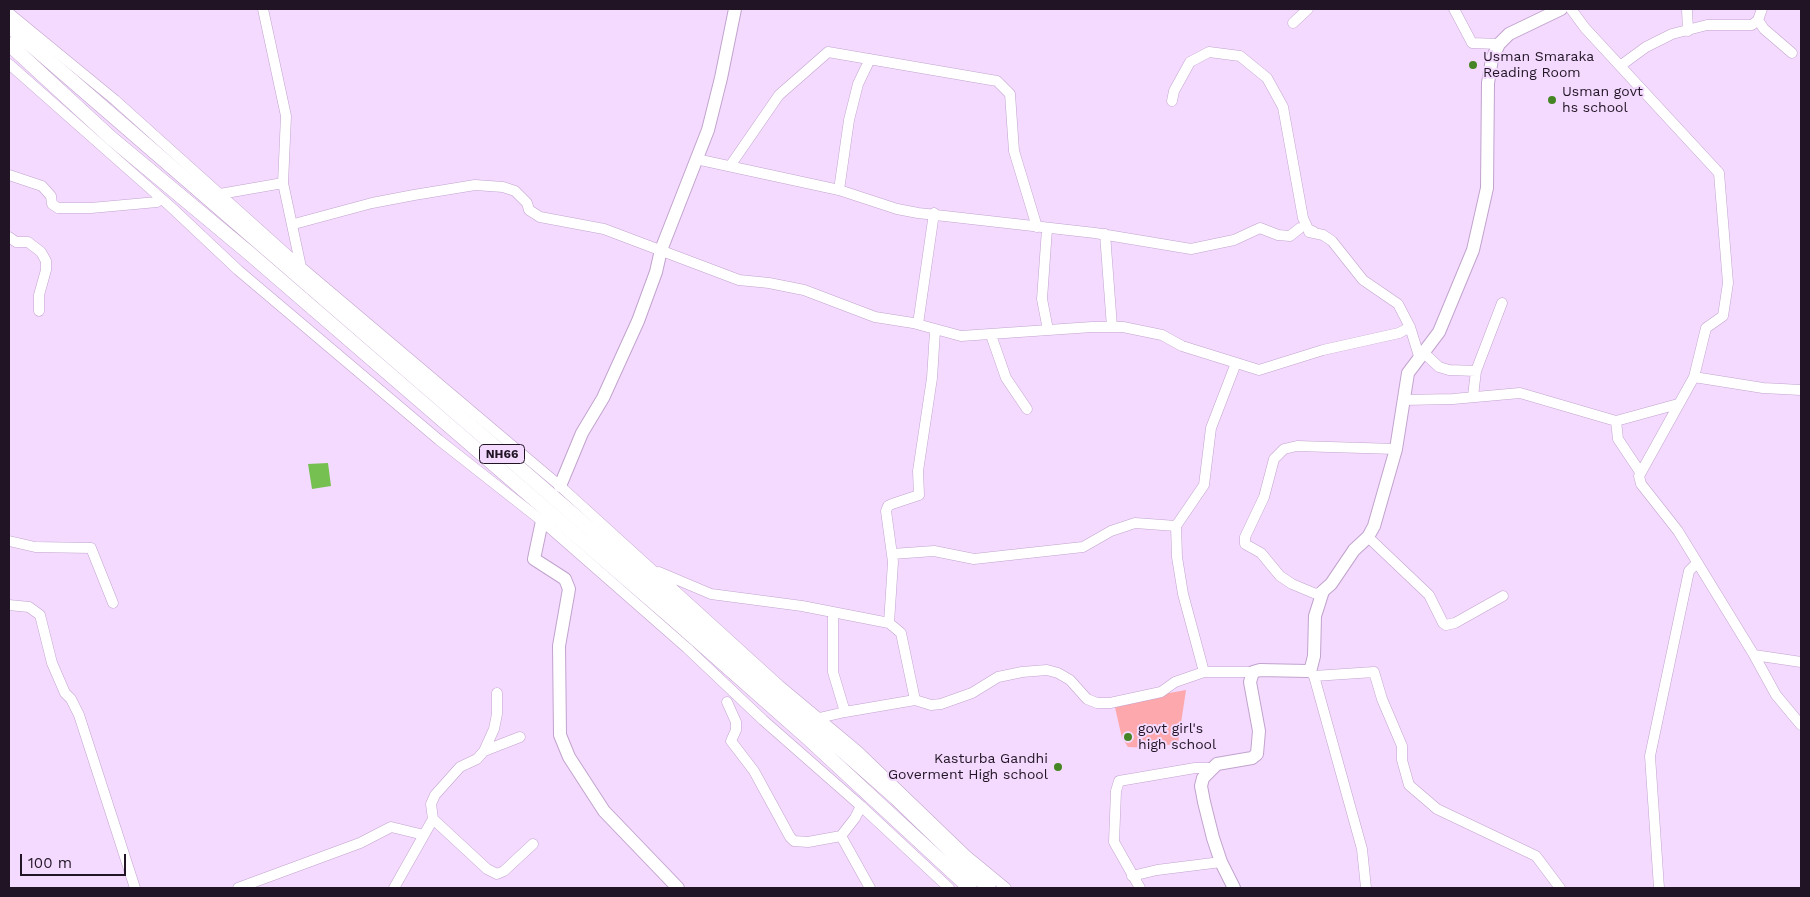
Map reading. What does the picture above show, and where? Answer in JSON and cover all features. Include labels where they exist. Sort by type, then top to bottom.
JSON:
[{"type":"highway","name":"NH66","points":[[9,26],[671,599],[888,792],[989,888]]},
{"type":"highway","name":"NH66","points":[[9,44],[111,138],[248,253],[673,619],[810,740],[970,888]]},
{"type":"main road","points":[[560,486],[582,433],[603,398],[638,321],[656,272],[661,250],[708,130],[735,9]]},
{"type":"main road","points":[[1234,888],[1221,862],[1201,786],[1203,778],[1216,764],[1252,758],[1257,754],[1259,731],[1250,682],[1253,672],[1260,670],[1312,673],[1315,616],[1323,591],[1331,584],[1354,550],[1368,538],[1374,526],[1396,449],[1408,373],[1439,332],[1473,250],[1487,188],[1488,83],[1492,59],[1499,44],[1509,34],[1561,9]]},
{"type":"main road","points":[[542,522],[534,559],[565,579],[569,589],[559,646],[560,735],[568,756],[604,811],[678,888]]},
{"type":"street","points":[[263,9],[286,116],[284,183],[294,224],[301,267]]},
{"type":"street","points":[[1293,23],[1308,9]]},
{"type":"street","points":[[1454,9],[1472,43],[1499,44]]},
{"type":"street","points":[[1571,9],[1585,28],[1719,173],[1728,283],[1723,316],[1706,328],[1694,377],[1640,472]]},
{"type":"street","points":[[1687,9],[1688,31]]},
{"type":"street","points":[[1620,66],[1658,40],[1707,25],[1752,25],[1758,20],[1762,9]]},
{"type":"street","points":[[9,13],[115,100],[301,267],[560,486],[779,685],[858,751],[966,854],[1006,888]]},
{"type":"street","points":[[1758,20],[1764,29],[1792,54]]},
{"type":"street","points":[[730,166],[779,95],[828,52],[997,81],[1010,94],[1014,151],[1042,228],[1042,299],[1048,330]]},
{"type":"street","points":[[1172,101],[1174,91],[1190,62],[1211,55],[1240,56],[1267,78],[1277,92],[1283,107],[1304,222],[1314,232]]},
{"type":"street","points":[[839,190],[851,111],[858,84],[870,59]]},
{"type":"street","points":[[9,64],[238,270],[439,440],[542,522],[687,648],[763,720],[861,806],[949,888]]},
{"type":"street","points":[[696,159],[839,190],[897,209],[1042,228],[1105,234],[1191,249],[1234,240],[1260,228],[1270,230],[1278,235],[1290,236],[1300,228]]},
{"type":"street","points":[[9,175],[42,186],[51,196],[52,204],[58,208],[92,208],[157,202]]},
{"type":"street","points":[[220,194],[284,183]]},
{"type":"street","points":[[294,224],[372,203],[474,184],[514,190],[527,203],[529,210],[540,217],[604,229],[739,280],[788,286],[825,297],[875,317],[918,324],[935,331],[961,336],[1112,327],[1162,335],[1182,346],[1259,370],[1323,350],[1399,333],[1410,327]]},
{"type":"street","points":[[1298,197],[1296,216],[1300,228]]},
{"type":"street","points":[[918,324],[934,213]]},
{"type":"street","points":[[1300,228],[1314,232],[1332,241],[1363,280],[1398,304],[1421,354],[1448,370],[1476,371]]},
{"type":"street","points":[[1105,234],[1112,327]]},
{"type":"street","points":[[9,237],[16,242],[28,242],[41,252],[46,261],[46,270],[39,295],[39,311]]},
{"type":"street","points":[[1473,396],[1476,371],[1502,303]]},
{"type":"street","points":[[889,622],[892,554],[886,512],[888,506],[919,495],[918,471],[932,378],[935,331]]},
{"type":"street","points":[[991,335],[1006,378],[1027,408]]},
{"type":"street","points":[[1204,672],[1183,594],[1177,557],[1176,526],[1204,485],[1211,428],[1236,363]]},
{"type":"street","points":[[1694,377],[1763,388],[1801,390]]},
{"type":"street","points":[[1404,400],[1453,400],[1473,396],[1520,393],[1616,421],[1678,404]]},
{"type":"street","points":[[1616,421],[1618,439],[1640,472],[1641,484],[1678,531],[1754,655],[1776,695],[1801,725]]},
{"type":"street","points":[[1323,591],[1316,594],[1301,590],[1280,576],[1261,553],[1245,544],[1245,537],[1264,497],[1274,459],[1284,449],[1297,446],[1396,449]]},
{"type":"street","points":[[892,554],[934,551],[974,559],[1083,547],[1111,530],[1135,523],[1176,526]]},
{"type":"street","points":[[1368,538],[1429,595],[1443,623],[1446,625],[1455,623],[1503,596]]},
{"type":"street","points":[[9,541],[35,547],[91,548],[113,603]]},
{"type":"street","points":[[1659,888],[1650,756],[1689,571],[1696,563]]},
{"type":"street","points":[[652,568],[711,594],[889,622],[901,633],[916,700]]},
{"type":"street","points":[[9,604],[29,606],[40,615],[52,663],[65,693],[71,699],[79,715],[135,888]]},
{"type":"street","points":[[833,612],[833,672],[845,712]]},
{"type":"street","points":[[1754,655],[1801,662]]},
{"type":"street","points":[[819,718],[916,700],[930,705],[941,704],[972,693],[998,677],[1022,672],[1047,670],[1058,673],[1070,680],[1086,699],[1097,703],[1110,703],[1161,692],[1175,682],[1204,672],[1253,672]]},
{"type":"street","points":[[1366,888],[1362,849],[1312,673],[1374,672],[1382,699],[1402,746],[1402,760],[1409,785],[1437,809],[1536,856],[1560,888]]},
{"type":"street","points":[[394,888],[433,819],[431,804],[435,795],[460,767],[477,759],[484,751],[494,729],[497,714],[497,693]]},
{"type":"street","points":[[727,702],[736,722],[736,730],[731,741],[754,771],[794,841],[808,842],[841,836],[855,818],[861,806]]},
{"type":"street","points":[[484,751],[520,738]]},
{"type":"street","points":[[1140,888],[1114,842],[1116,790],[1119,781],[1195,768],[1211,768]]},
{"type":"street","points":[[433,819],[487,869],[497,874],[504,871],[534,844]]},
{"type":"street","points":[[238,888],[360,843],[391,827],[424,835]]},
{"type":"street","points":[[841,836],[870,888]]},
{"type":"street","points":[[1132,876],[1157,870],[1221,862]]},
{"type":"shaded area","points":[[328,463],[331,486],[312,489],[308,464]]},
{"type":"shaded area","points":[[1186,690],[1178,743],[1152,748],[1128,747],[1122,738],[1114,703]]},
{"type":"place","name":"Usman Smaraka Reading Room","points":[[1473,65]]},
{"type":"place","name":"Usman govt hs school","points":[[1552,100]]},
{"type":"place","name":"govt girl's high school","points":[[1128,737]]},
{"type":"place","name":"Kasturba Gandhi Goverment High school","points":[[1058,767]]}]
